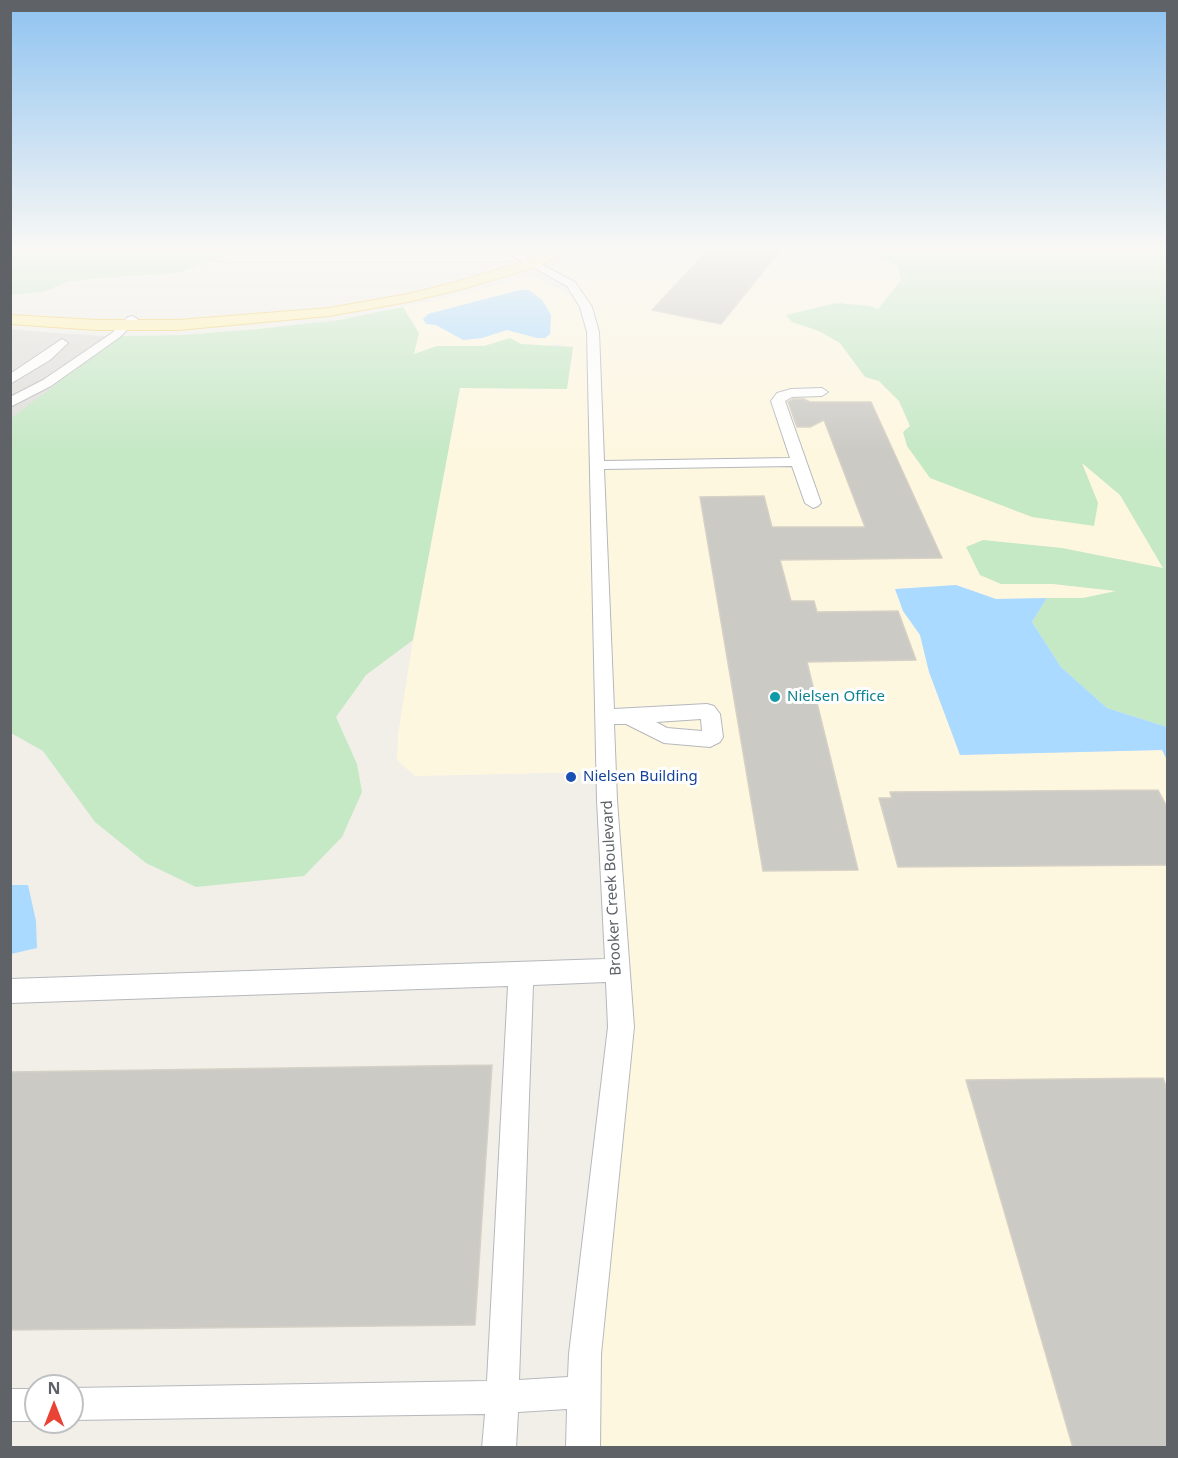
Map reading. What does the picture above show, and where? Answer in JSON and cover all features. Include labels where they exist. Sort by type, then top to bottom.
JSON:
[{"type":"main road","points":[[60,316],[128,323]]},
{"type":"main road","points":[[10,319],[222,323],[290,316]]},
{"type":"street","name":"Brooker Creek Boulevard","points":[[583,1448],[585,1354],[621,1027],[604,716],[593,332],[589,316]]},
{"type":"street","points":[[10,403],[47,383],[116,335],[128,323]]},
{"type":"street","points":[[10,380],[46,357],[62,343]]},
{"type":"street","points":[[813,503],[778,401],[782,396],[791,393],[822,392]]},
{"type":"street","points":[[597,465],[798,462]]},
{"type":"street","points":[[604,716],[629,717]]},
{"type":"street","points":[[10,991],[617,969]]},
{"type":"street","points":[[499,1448],[521,974]]},
{"type":"street","points":[[84,1404],[502,1397],[584,1392]]},
{"type":"shaded area","points":[[409,316],[430,316],[436,325],[463,340],[482,338],[507,330],[537,338],[533,316],[583,316],[587,332],[596,772],[415,776],[397,760],[398,735],[413,640],[460,388],[567,389],[573,347],[557,344],[543,347],[521,344],[510,339],[484,346],[437,346],[413,355],[419,333]]},
{"type":"shaded area","points":[[591,316],[787,316],[792,322],[819,331],[840,343],[865,377],[879,381],[899,401],[910,426],[1098,503],[1081,462],[1120,495],[1164,569],[1120,559],[1001,584],[1053,584],[1119,591],[1083,598],[996,599],[956,585],[903,611],[920,635],[929,672],[960,755],[1162,750],[1167,760],[1167,1447],[598,1447],[616,800],[598,332]]},
{"type":"shaded area","points":[[11,329],[109,336],[43,382],[11,399]]},
{"type":"shaded area","points":[[93,355],[11,419],[11,407],[50,385]]},
{"type":"green space","points":[[358,316],[409,316],[419,333],[414,354],[437,346],[484,346],[510,338],[521,344],[573,347],[567,389],[460,388],[413,640],[366,675],[336,717],[357,764],[362,792],[342,837],[304,876],[196,887],[146,863],[95,822],[43,751],[11,733],[10,419],[120,336],[184,335],[339,320]]},
{"type":"green space","points":[[787,316],[1167,316],[1167,727],[1107,708],[1061,667],[1032,622],[1047,598],[1083,598],[1116,591],[1053,584],[1001,584],[980,575],[966,547],[983,540],[1062,548],[1163,568],[1120,495],[1082,463],[1098,503],[1094,526],[1032,517],[930,478],[907,446],[903,432],[910,426],[899,401],[879,381],[865,377],[840,343],[819,331],[792,322]]},
{"type":"water","points":[[426,316],[551,316],[550,334],[545,338],[507,330],[482,338],[463,340],[436,325],[426,324],[423,319]]},
{"type":"water","points":[[956,585],[996,599],[1047,598],[1032,622],[1061,667],[1107,708],[1167,727],[1167,760],[1162,750],[960,755],[929,672],[920,635],[903,611],[895,589]]},
{"type":"water","points":[[11,885],[28,885],[36,921],[37,948],[11,954]]},
{"type":"building","points":[[682,316],[727,316],[721,324]]},
{"type":"building","name":"Nielsen Office","points":[[793,399],[804,399],[810,402],[871,402],[942,558],[780,560],[791,601],[814,601],[817,612],[898,611],[916,660],[807,662],[858,870],[763,871],[700,497],[764,496],[772,527],[865,527],[824,420],[810,427],[797,427],[788,402]]},
{"type":"building","points":[[1158,790],[1167,807],[1167,865],[898,867],[879,798],[892,798],[890,792]]},
{"type":"building","points":[[492,1065],[475,1325],[10,1330],[10,1072]]},
{"type":"building","points":[[1163,1078],[1167,1089],[1167,1448],[1073,1448],[966,1080]]},
{"type":"place","name":"Nielsen Office","points":[[775,697]]},
{"type":"place","name":"Nielsen Building","points":[[571,777]]}]
